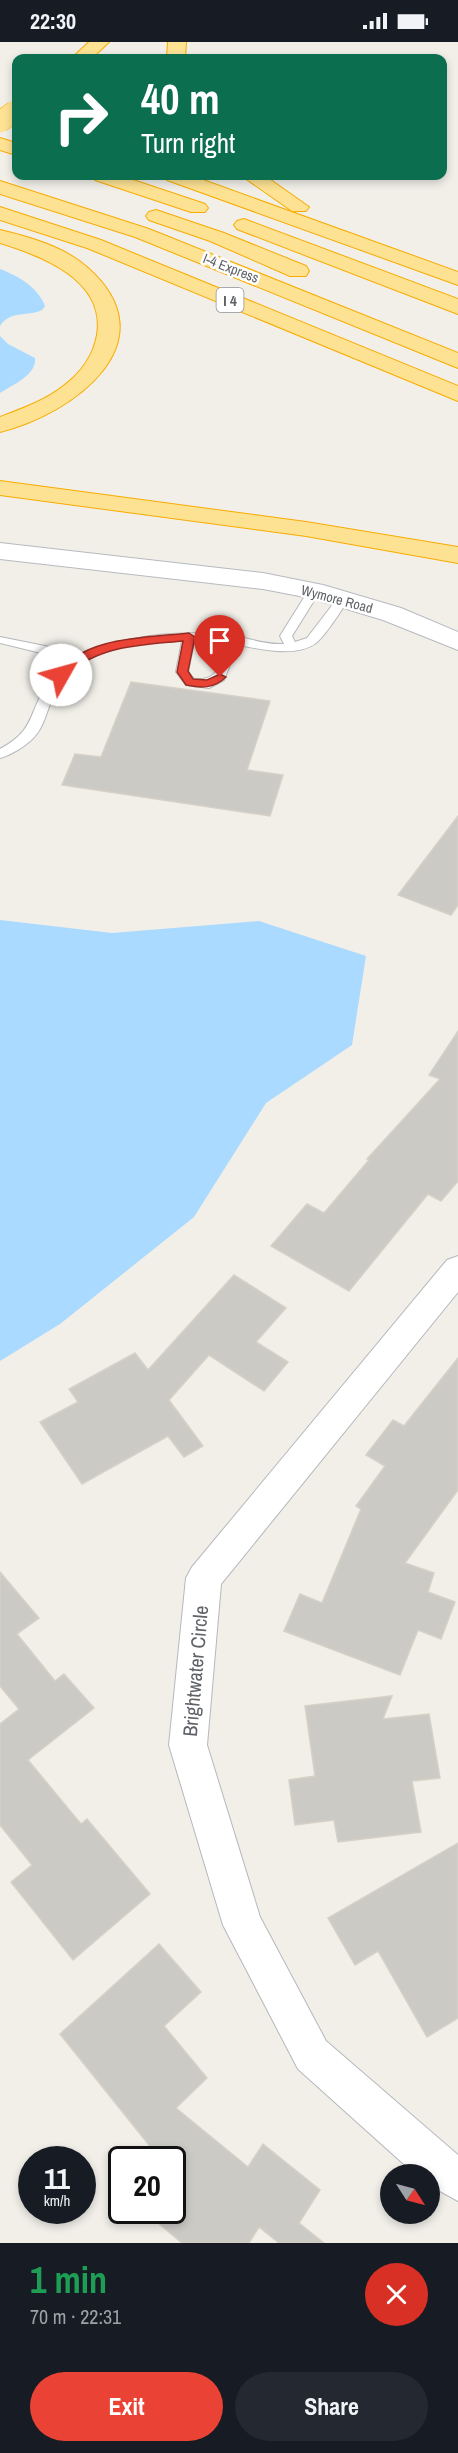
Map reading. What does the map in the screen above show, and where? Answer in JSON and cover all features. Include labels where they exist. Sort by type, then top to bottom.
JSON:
[{"type":"highway","points":[[82,54],[92,42]]},
{"type":"highway","points":[[84,54],[100,42]]},
{"type":"highway","points":[[114,180],[218,215],[458,307]]},
{"type":"highway","points":[[185,180],[458,279]]},
{"type":"highway","points":[[258,180],[313,214],[420,264]]},
{"type":"highway","name":"I-4 Express","points":[[0,187],[142,233],[293,292],[458,362]]},
{"type":"highway","name":"I-4 Express","points":[[126,206],[217,237],[315,278]]},
{"type":"highway","name":"I 4","points":[[0,213],[94,244],[458,394]]},
{"type":"highway","points":[[0,236],[35,248],[79,270],[103,296],[111,326],[103,356],[78,386],[36,412],[0,425]]},
{"type":"highway","points":[[0,488],[306,528],[458,557]]},
{"type":"highway","points":[[0,511],[196,527],[458,557]]},
{"type":"main road","name":"Wymore Road","points":[[0,551],[88,559],[314,591],[344,598],[458,642]]},
{"type":"main road","name":"Wymore Road","points":[[0,571],[84,575],[210,575]]},
{"type":"street","name":"Brightwater Circle","points":[[458,1269],[204,1578],[188,1745],[243,1925],[312,2055],[458,2180]]},
{"type":"lane","points":[[292,647],[286,636],[314,591]]},
{"type":"lane","points":[[0,754],[15,746],[34,729],[50,689],[73,662],[118,644],[189,637],[234,640],[273,648],[292,647],[311,641],[344,598]]},
{"type":"lane","points":[[189,637],[182,672],[190,682],[208,684],[220,677],[234,640]]},
{"type":"lane","points":[[1,638],[73,662]]},
{"type":"water","points":[[0,269],[14,275],[38,293],[45,306],[42,310],[14,316],[0,326]]},
{"type":"water","points":[[0,336],[8,344],[35,358],[35,364],[28,374],[0,393]]},
{"type":"water","points":[[0,920],[112,933],[259,921],[366,956],[352,1045],[266,1103],[194,1217],[60,1324],[0,1361]]},
{"type":"building","points":[[131,682],[270,701],[247,770],[283,775],[270,816],[62,785],[75,754],[101,757]]},
{"type":"building","points":[[458,816],[458,905],[451,915],[398,895]]},
{"type":"building","points":[[458,1031],[458,1181],[441,1201],[428,1194],[349,1291],[271,1246],[307,1204],[324,1213],[369,1160],[367,1159],[440,1079],[429,1075]]},
{"type":"building","points":[[234,1275],[286,1308],[256,1342],[288,1362],[264,1391],[209,1355],[169,1400],[203,1446],[184,1457],[168,1436],[82,1484],[40,1422],[78,1402],[69,1389],[135,1353],[148,1370]]},
{"type":"building","points":[[458,1358],[458,1490],[405,1563],[434,1573],[428,1592],[455,1602],[441,1639],[418,1630],[400,1675],[284,1631],[300,1594],[322,1603],[361,1509],[356,1506],[385,1466],[366,1455],[393,1420],[404,1426]]},
{"type":"building","points":[[0,1572],[39,1618],[17,1634],[55,1681],[64,1674],[94,1708],[28,1760],[81,1824],[87,1819],[150,1894],[73,1960],[11,1882],[32,1865],[0,1825],[0,1724],[19,1709],[0,1686]]},
{"type":"building","points":[[392,1696],[383,1719],[429,1714],[440,1778],[412,1781],[421,1832],[338,1842],[334,1820],[295,1825],[289,1780],[315,1776],[305,1706]]},
{"type":"building","points":[[458,1843],[458,2018],[427,2037],[378,1951],[355,1965],[328,1918]]},
{"type":"building","points":[[159,1944],[201,1992],[164,2026],[207,2078],[176,2108],[248,2167],[263,2144],[320,2190],[299,2223],[324,2243],[279,2243],[259,2227],[249,2243],[182,2243],[159,2224],[186,2224],[186,2146],[150,2146],[60,2034]]},
{"type":"route","points":[[61,675],[73,662],[118,644],[138,640],[189,637],[182,672],[190,682],[208,684],[220,677]]}]
